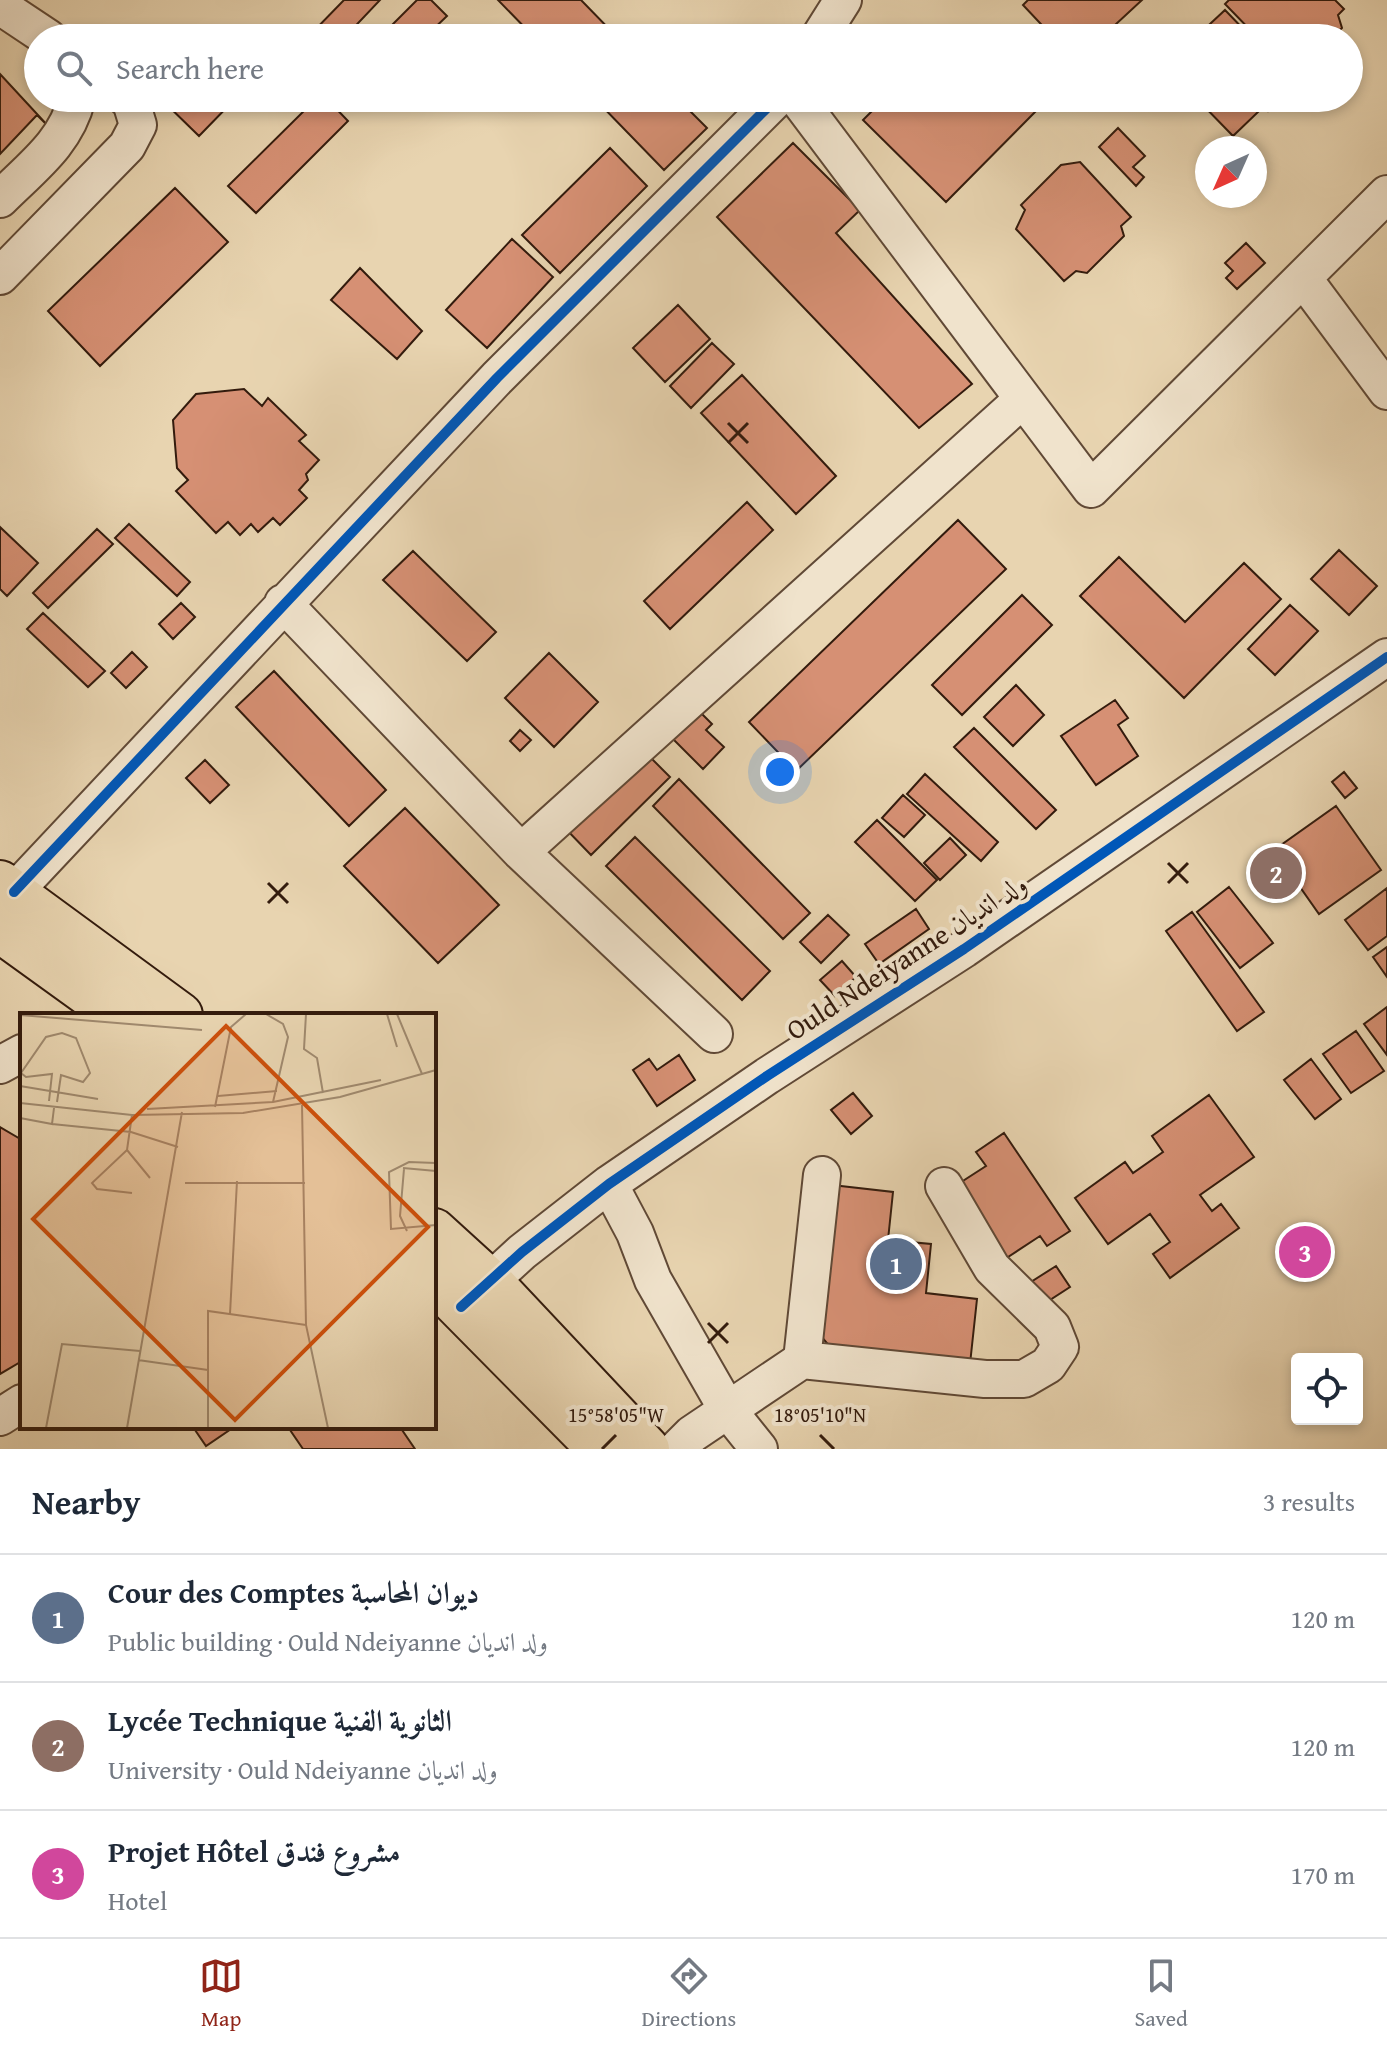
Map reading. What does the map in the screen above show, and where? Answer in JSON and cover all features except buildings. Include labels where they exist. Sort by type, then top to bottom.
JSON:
[{"type":"highway","points":[[5,902],[104,1012]]},
{"type":"highway","points":[[5,902],[177,1013]]},
{"type":"highway","points":[[436,1235],[462,1290],[600,1449]]},
{"type":"highway","points":[[462,1290],[647,1449]]},
{"type":"street","points":[[828,24],[843,0]]},
{"type":"street","points":[[0,6],[27,24]]},
{"type":"street","points":[[0,199],[61,138],[74,112]]},
{"type":"street","points":[[0,276],[127,146],[138,125],[134,112]]},
{"type":"street","points":[[5,902],[497,378],[763,112]]},
{"type":"street","points":[[808,112],[1091,489],[1387,194]]},
{"type":"street","points":[[1303,278],[1387,391]]},
{"type":"street","points":[[521,852],[1023,399]]},
{"type":"street","points":[[283,603],[521,852],[714,1034]]},
{"type":"street","name":"Ould Ndeiyanne ولد انديان","points":[[462,1290],[522,1252],[609,1184],[767,1076],[964,949],[1387,657]]},
{"type":"street","points":[[0,1065],[20,1054]]},
{"type":"street","points":[[802,1360],[822,1175]]},
{"type":"street","points":[[609,1184],[635,1233],[653,1280],[727,1409],[759,1449]]},
{"type":"street","points":[[677,1449],[727,1409],[802,1360],[985,1379],[1024,1379],[1048,1365],[1060,1347],[1052,1327],[992,1268],[944,1186]]},
{"type":"street","points":[[0,1417],[20,1404]]},
{"type":"cycle path","points":[[14,892],[497,378],[763,112]]},
{"type":"cycle path","points":[[461,1307],[522,1252],[609,1184],[767,1076],[964,949],[1387,657]]},
{"type":"place","name":"Lycée Technique الثانوية الفنية","points":[[1276,873]]},
{"type":"place","name":"Projet Hôtel مشروع فندق","points":[[1305,1252]]},
{"type":"place","name":"Cour des Comptes ديوان المحاسبة","points":[[896,1264]]}]
